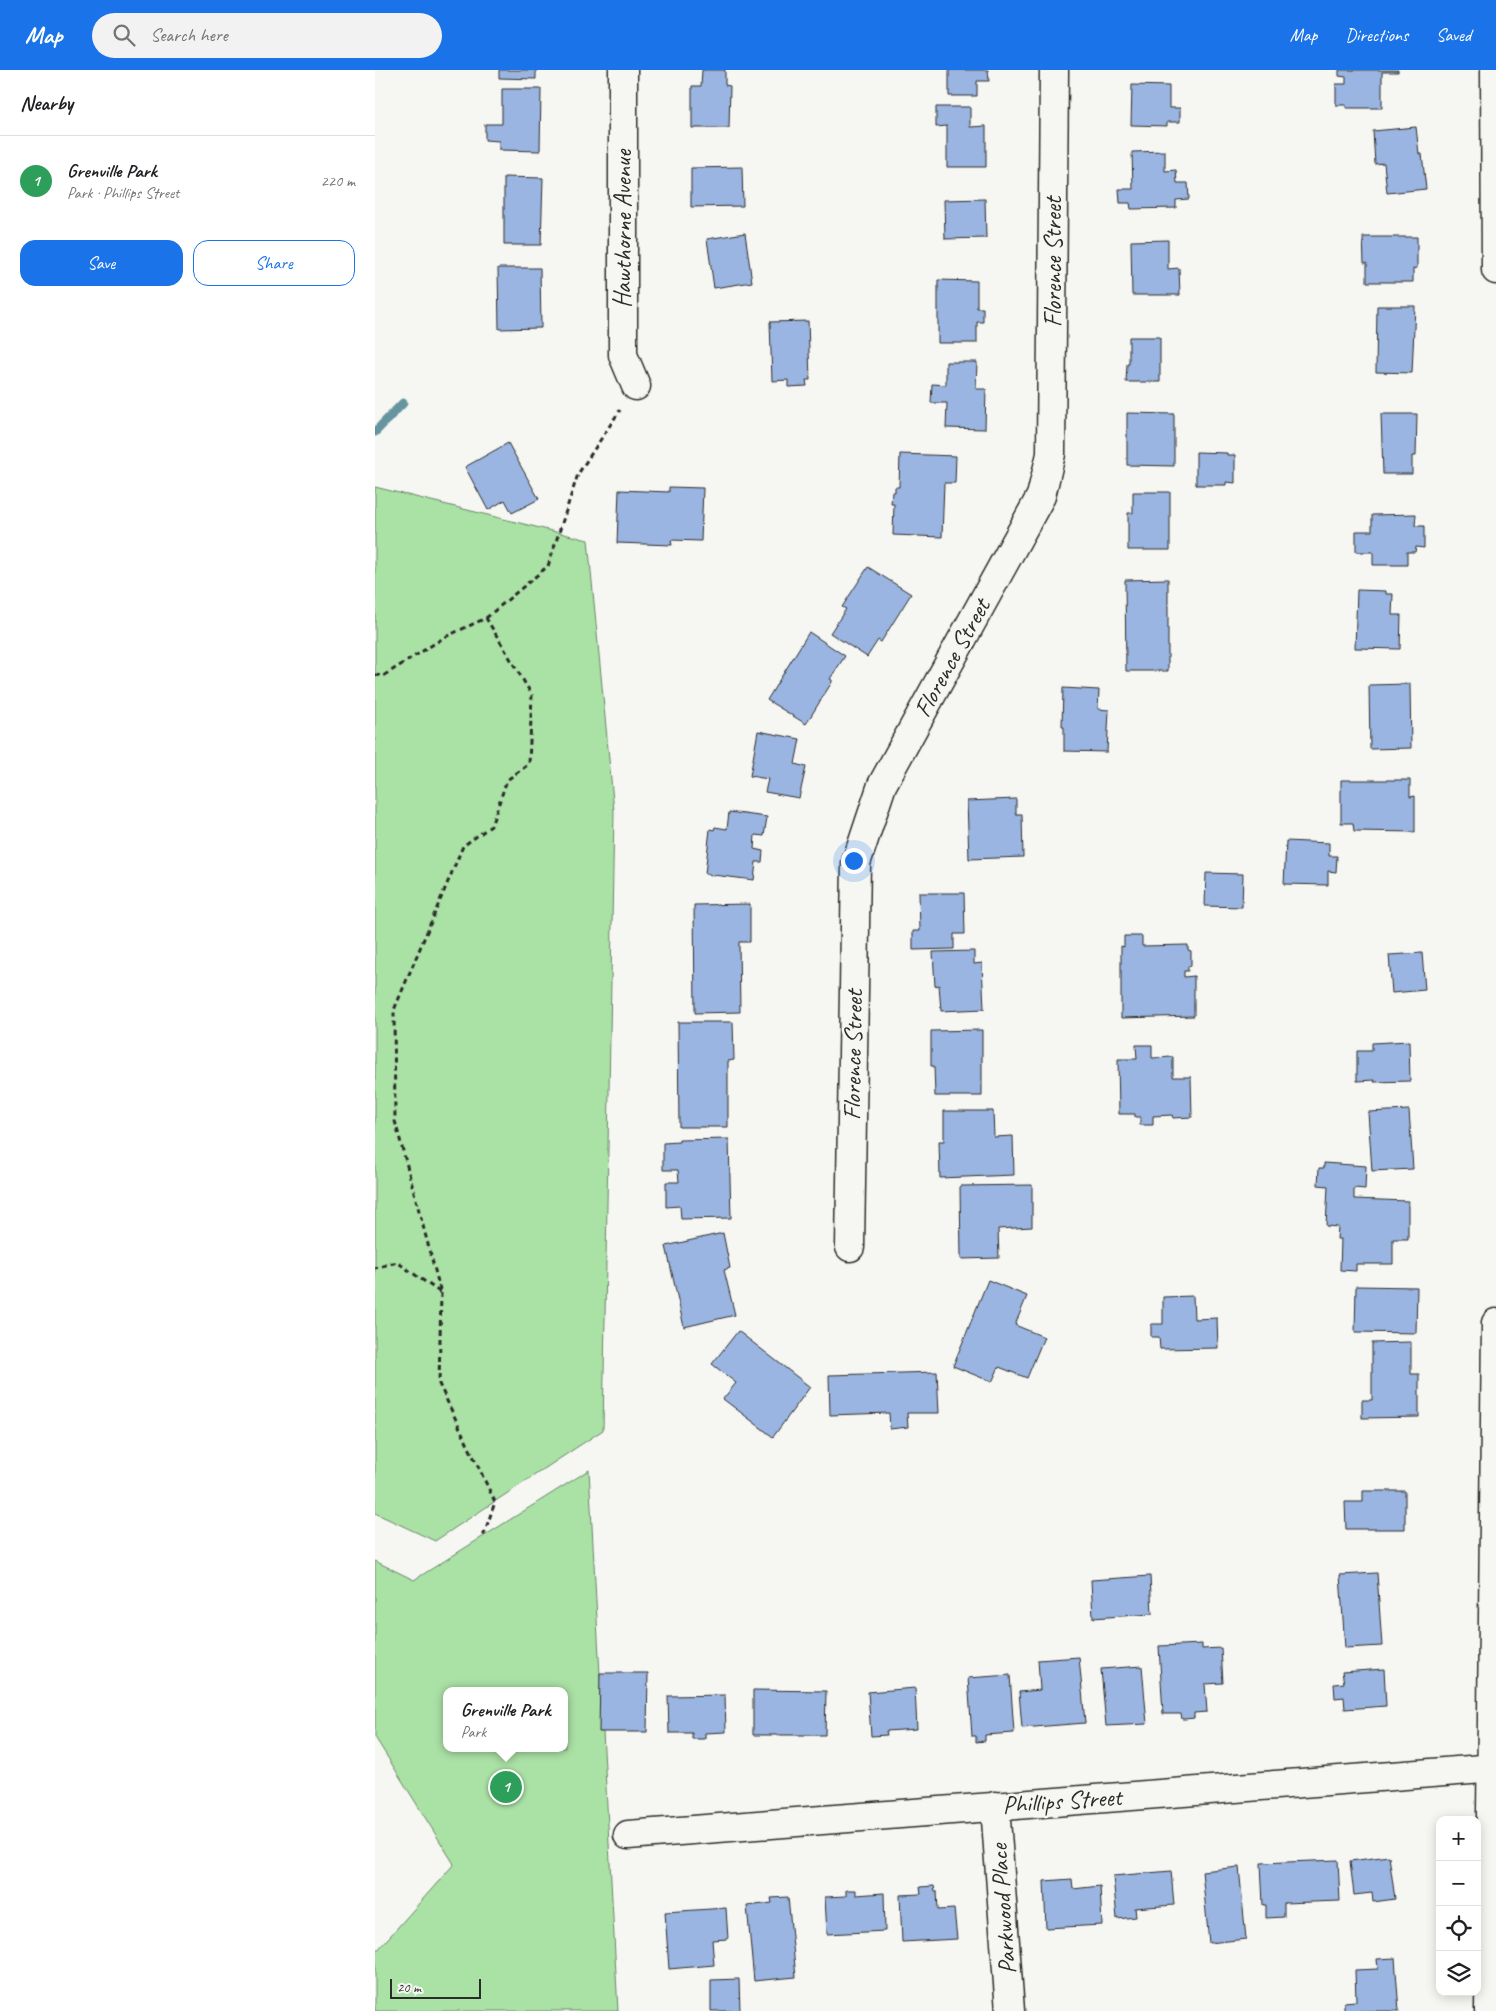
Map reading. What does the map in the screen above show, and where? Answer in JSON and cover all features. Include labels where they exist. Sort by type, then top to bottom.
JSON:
[{"type":"street","name":"Hawthorne Avenue","points":[[623,70],[623,355],[636,386]]},
{"type":"street","name":"Florence Street","points":[[849,1247],[856,863],[882,785],[1041,496],[1051,454],[1054,70]]},
{"type":"street","points":[[1495,70],[1496,270]]},
{"type":"street","points":[[1489,2011],[1494,1768],[1496,1323]]},
{"type":"street","name":"Phillips Street","points":[[628,1835],[1494,1768]]},
{"type":"street","name":"Parkwood Place","points":[[995,1806],[1010,2011]]},
{"type":"path","points":[[375,674],[383,676],[445,637],[486,618],[547,566],[578,474],[636,386]]},
{"type":"path","points":[[483,1536],[495,1502],[439,1384],[441,1292],[395,1121],[394,1010],[463,846],[491,826],[507,780],[529,764],[532,695],[486,618]]},
{"type":"path","points":[[375,1268],[397,1262],[441,1292]]},
{"type":"green space","points":[[375,487],[588,540],[614,811],[603,1430],[435,1541],[375,1513]]},
{"type":"green space","points":[[589,1470],[618,2011],[375,2011],[375,1953],[454,1864],[375,1737],[375,1561],[414,1580]]},
{"type":"building","points":[[499,70],[536,70],[536,79],[499,78]]},
{"type":"building","points":[[702,70],[725,70],[725,85],[730,86],[729,128],[692,128],[692,86],[701,86]]},
{"type":"building","points":[[949,70],[988,70],[989,81],[977,81],[977,96],[949,96]]},
{"type":"building","points":[[1339,70],[1398,70],[1398,72],[1382,72],[1382,108],[1346,108],[1346,105],[1336,105],[1336,84],[1346,84],[1346,77],[1339,76]]},
{"type":"building","points":[[1132,85],[1169,86],[1169,108],[1180,108],[1180,122],[1167,122],[1167,126],[1131,125]]},
{"type":"building","points":[[502,89],[541,89],[540,151],[499,150],[499,141],[485,140],[485,124],[502,124]]},
{"type":"building","points":[[936,107],[970,107],[970,127],[986,126],[986,167],[947,167],[947,126],[936,127]]},
{"type":"building","points":[[1416,127],[1419,154],[1422,154],[1426,189],[1387,193],[1384,163],[1375,164],[1373,131]]},
{"type":"building","points":[[1165,151],[1165,171],[1176,170],[1177,183],[1188,183],[1189,199],[1176,200],[1176,208],[1131,209],[1130,203],[1120,203],[1119,189],[1133,189],[1132,152]]},
{"type":"building","points":[[742,167],[743,206],[691,207],[691,168]]},
{"type":"building","points":[[504,177],[543,178],[541,245],[504,245]]},
{"type":"building","points":[[985,199],[986,238],[945,239],[944,200]]},
{"type":"building","points":[[745,233],[752,282],[714,288],[707,239]]},
{"type":"building","points":[[1363,237],[1417,237],[1417,268],[1413,269],[1413,282],[1367,282],[1367,263],[1364,263]]},
{"type":"building","points":[[1168,240],[1168,269],[1179,268],[1180,295],[1132,295],[1131,241]]},
{"type":"building","points":[[498,268],[540,268],[541,328],[499,329]]},
{"type":"building","points":[[938,280],[977,281],[977,308],[983,308],[983,322],[977,322],[977,343],[938,343]]},
{"type":"building","points":[[1377,306],[1415,306],[1412,373],[1376,372]]},
{"type":"building","points":[[808,321],[810,380],[806,380],[807,386],[788,387],[788,380],[772,381],[770,322]]},
{"type":"building","points":[[1129,337],[1160,337],[1160,382],[1126,382],[1127,364],[1129,364]]},
{"type":"building","points":[[946,362],[977,362],[976,389],[986,389],[985,429],[946,428],[947,403],[931,403],[932,384],[946,385]]},
{"type":"building","points":[[1127,413],[1174,414],[1174,466],[1127,465]]},
{"type":"building","points":[[1381,414],[1417,414],[1416,456],[1412,456],[1412,474],[1383,474]]},
{"type":"building","points":[[508,443],[539,499],[512,513],[505,500],[488,510],[465,467]]},
{"type":"building","points":[[1196,452],[1235,455],[1235,483],[1226,482],[1226,485],[1196,485]]},
{"type":"building","points":[[900,454],[956,456],[955,483],[944,483],[942,537],[893,535],[894,504],[891,504],[892,492],[895,492],[895,487],[899,487]]},
{"type":"building","points":[[669,487],[703,488],[701,541],[671,540],[672,545],[617,543],[619,490],[669,492]]},
{"type":"building","points":[[1133,492],[1170,492],[1170,550],[1128,550],[1128,513],[1133,513]]},
{"type":"building","points":[[1416,514],[1415,526],[1424,526],[1424,548],[1416,547],[1415,552],[1407,552],[1407,565],[1373,565],[1373,552],[1356,552],[1356,531],[1372,531],[1372,515]]},
{"type":"building","points":[[868,567],[911,594],[881,642],[878,640],[867,657],[830,633],[846,609],[842,607]]},
{"type":"building","points":[[1168,579],[1168,671],[1126,671],[1125,580]]},
{"type":"building","points":[[1357,590],[1386,591],[1386,594],[1393,594],[1392,615],[1401,615],[1400,649],[1355,648]]},
{"type":"building","points":[[809,632],[845,656],[830,679],[832,682],[806,724],[767,700]]},
{"type":"building","points":[[1410,684],[1411,748],[1370,749],[1369,685]]},
{"type":"building","points":[[1063,688],[1099,690],[1098,709],[1109,710],[1107,752],[1064,751],[1064,727],[1062,727]]},
{"type":"building","points":[[758,731],[800,739],[795,764],[806,767],[799,798],[765,792],[768,779],[750,776]]},
{"type":"building","points":[[1341,780],[1410,780],[1410,797],[1415,796],[1415,832],[1354,831],[1353,823],[1341,823]]},
{"type":"building","points":[[1016,799],[1016,814],[1022,814],[1023,857],[969,859],[967,801]]},
{"type":"building","points":[[729,812],[767,817],[764,836],[755,835],[754,849],[763,851],[762,862],[756,862],[754,880],[705,874],[710,829],[714,830],[715,827],[727,829]]},
{"type":"building","points":[[1286,841],[1329,843],[1329,856],[1337,856],[1336,872],[1328,871],[1328,885],[1284,884]]},
{"type":"building","points":[[1206,873],[1243,874],[1242,907],[1205,906]]},
{"type":"building","points":[[919,893],[964,893],[965,934],[954,934],[954,949],[913,950],[913,931],[920,931]]},
{"type":"building","points":[[750,904],[750,942],[739,942],[740,1012],[695,1013],[694,905]]},
{"type":"building","points":[[1124,936],[1142,936],[1142,946],[1188,945],[1188,950],[1191,951],[1191,966],[1188,966],[1188,971],[1184,971],[1184,977],[1194,976],[1194,1016],[1121,1018],[1121,946],[1124,947]]},
{"type":"building","points":[[974,951],[974,964],[982,963],[984,1009],[941,1011],[939,985],[935,986],[933,952]]},
{"type":"building","points":[[1422,953],[1425,990],[1392,993],[1389,955]]},
{"type":"building","points":[[678,1022],[733,1022],[734,1060],[728,1061],[728,1127],[679,1127]]},
{"type":"building","points":[[982,1030],[982,1096],[935,1096],[934,1066],[931,1066],[931,1031]]},
{"type":"building","points":[[1409,1041],[1410,1081],[1357,1081],[1357,1051],[1372,1051],[1372,1043]]},
{"type":"building","points":[[1136,1045],[1152,1045],[1152,1058],[1173,1057],[1173,1077],[1191,1077],[1192,1117],[1153,1116],[1153,1125],[1140,1125],[1140,1117],[1135,1117],[1135,1114],[1119,1114],[1118,1059],[1137,1059]]},
{"type":"building","points":[[1409,1110],[1413,1169],[1372,1171],[1368,1112]]},
{"type":"building","points":[[944,1111],[993,1111],[994,1137],[1013,1136],[1014,1175],[940,1178],[939,1141],[944,1141]]},
{"type":"building","points":[[729,1139],[731,1218],[681,1219],[680,1206],[666,1207],[666,1182],[679,1182],[678,1170],[663,1170],[663,1143],[679,1142],[679,1140]]},
{"type":"building","points":[[1324,1163],[1366,1166],[1365,1189],[1354,1188],[1354,1199],[1408,1201],[1408,1239],[1393,1239],[1393,1264],[1356,1264],[1356,1271],[1340,1270],[1341,1239],[1337,1239],[1338,1227],[1326,1226],[1328,1186],[1318,1185],[1319,1168],[1324,1168]]},
{"type":"building","points":[[1032,1185],[1032,1227],[998,1229],[999,1258],[961,1259],[960,1186]]},
{"type":"building","points":[[723,1233],[730,1268],[724,1270],[735,1315],[684,1327],[666,1246]]},
{"type":"building","points":[[988,1280],[1027,1296],[1015,1325],[1044,1337],[1027,1378],[999,1367],[992,1382],[953,1366]]},
{"type":"building","points":[[1356,1286],[1417,1287],[1416,1333],[1355,1332]]},
{"type":"building","points":[[1193,1296],[1194,1319],[1217,1318],[1218,1348],[1160,1349],[1159,1337],[1151,1337],[1151,1324],[1163,1324],[1163,1297]]},
{"type":"building","points":[[738,1331],[810,1387],[773,1437],[723,1399],[736,1383],[712,1364]]},
{"type":"building","points":[[1411,1342],[1411,1374],[1419,1374],[1419,1417],[1362,1418],[1362,1400],[1372,1400],[1372,1343]]},
{"type":"building","points":[[937,1372],[939,1413],[907,1413],[908,1427],[890,1429],[889,1413],[830,1415],[829,1375]]},
{"type":"building","points":[[1363,1491],[1405,1491],[1405,1529],[1346,1529],[1345,1502],[1363,1502]]},
{"type":"building","points":[[1377,1573],[1382,1646],[1345,1648],[1340,1575]]},
{"type":"building","points":[[1150,1576],[1152,1614],[1093,1618],[1091,1580]]},
{"type":"building","points":[[1202,1644],[1202,1649],[1221,1648],[1223,1683],[1205,1684],[1207,1712],[1194,1713],[1194,1718],[1185,1719],[1182,1719],[1181,1714],[1163,1714],[1159,1646]]},
{"type":"building","points":[[1079,1657],[1085,1723],[1022,1728],[1019,1692],[1040,1690],[1038,1660]]},
{"type":"building","points":[[1142,1666],[1147,1724],[1106,1726],[1101,1669]]},
{"type":"building","points":[[1384,1669],[1386,1706],[1345,1709],[1344,1697],[1335,1698],[1334,1684],[1344,1683],[1342,1672]]},
{"type":"building","points":[[600,1673],[648,1673],[647,1732],[599,1732]]},
{"type":"building","points":[[1010,1675],[1014,1733],[985,1735],[985,1741],[976,1742],[976,1736],[972,1736],[968,1678]]},
{"type":"building","points":[[915,1688],[917,1729],[886,1731],[887,1735],[871,1736],[868,1692]]},
{"type":"building","points":[[753,1690],[826,1691],[825,1735],[753,1735]]},
{"type":"building","points":[[725,1695],[726,1732],[705,1733],[705,1739],[692,1739],[692,1733],[669,1733],[668,1696]]},
{"type":"building","points":[[1389,1856],[1395,1899],[1373,1902],[1372,1893],[1354,1895],[1350,1861]]},
{"type":"building","points":[[1338,1860],[1340,1901],[1284,1903],[1284,1917],[1266,1918],[1266,1905],[1263,1905],[1261,1863]]},
{"type":"building","points":[[1239,1867],[1246,1939],[1209,1943],[1202,1871]]},
{"type":"building","points":[[1171,1871],[1174,1905],[1135,1908],[1136,1917],[1117,1919],[1113,1876]]},
{"type":"building","points":[[1072,1879],[1073,1889],[1100,1886],[1102,1925],[1046,1928],[1044,1881]]},
{"type":"building","points":[[934,1886],[935,1891],[937,1891],[938,1910],[954,1909],[957,1939],[902,1942],[900,1895],[921,1894],[920,1887]]},
{"type":"building","points":[[846,1890],[856,1890],[856,1895],[884,1893],[885,1931],[827,1934],[825,1897],[846,1896]]},
{"type":"building","points":[[788,1897],[796,1977],[754,1981],[747,1906],[772,1903],[771,1898]]},
{"type":"building","points":[[726,1908],[728,1939],[712,1940],[714,1965],[669,1969],[665,1912]]},
{"type":"building","points":[[1395,1958],[1399,2011],[1344,2011],[1344,2002],[1356,2001],[1355,1970],[1378,1969],[1377,1959]]},
{"type":"building","points":[[739,1979],[740,2011],[711,2011],[711,1980]]},
{"type":"waterway","points":[[375,432],[403,403]]},
{"type":"place","name":"Grenville Park","points":[[506,1787]]}]
